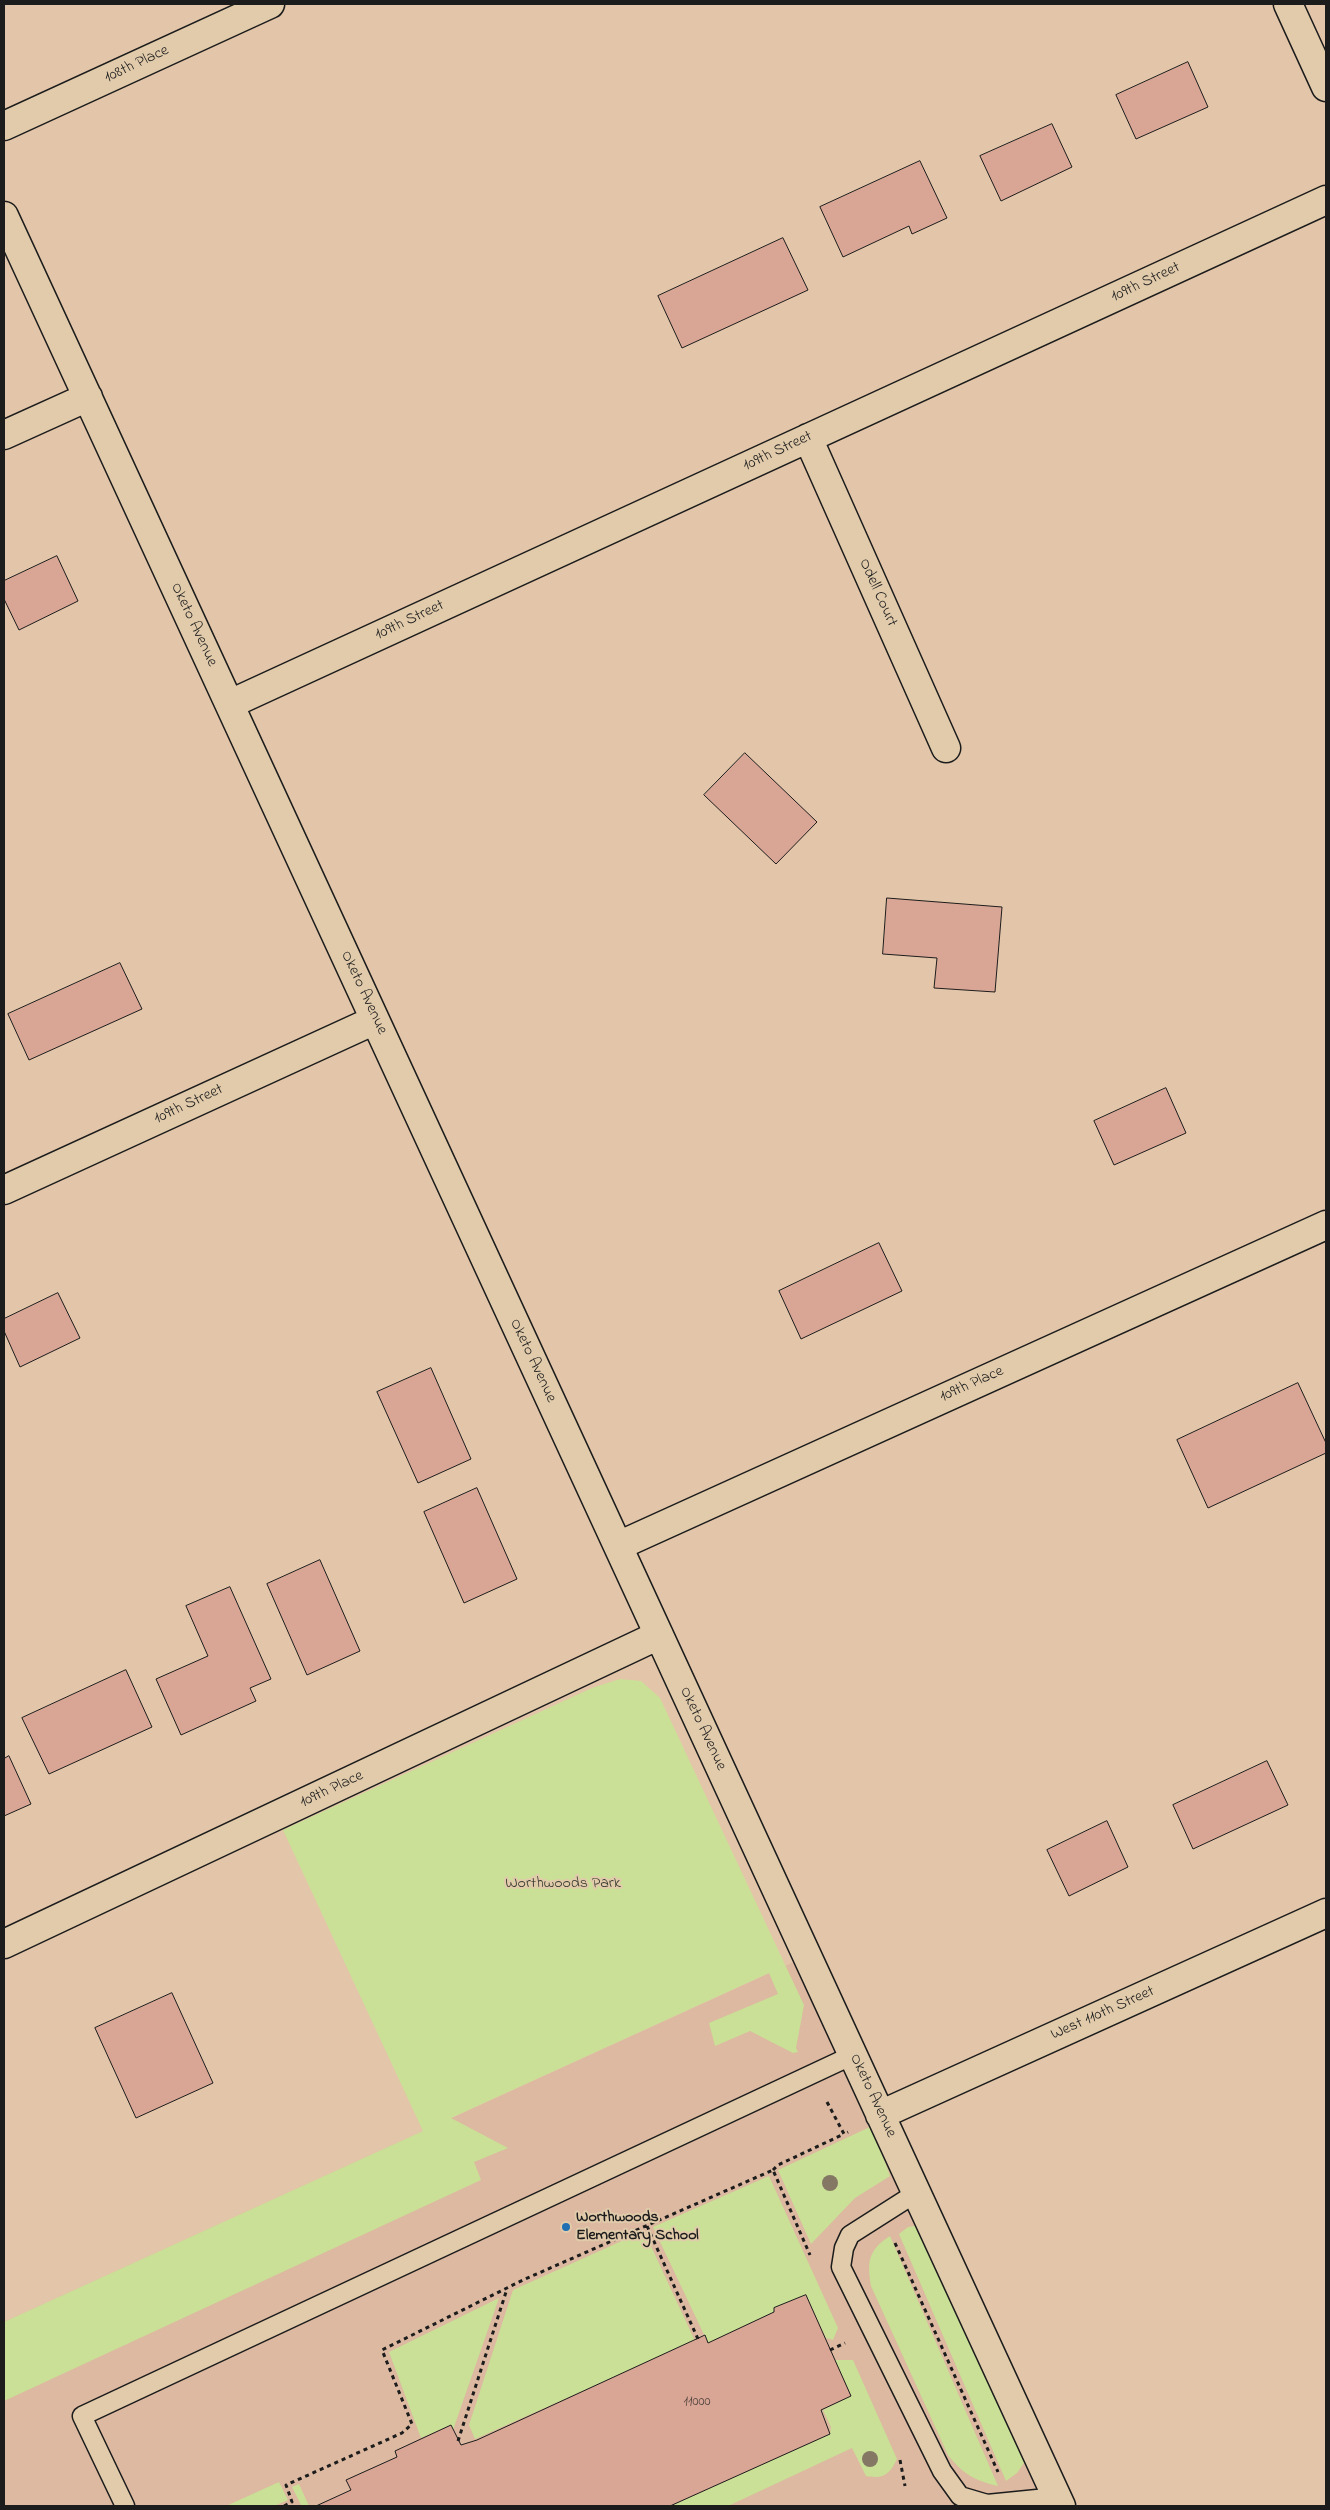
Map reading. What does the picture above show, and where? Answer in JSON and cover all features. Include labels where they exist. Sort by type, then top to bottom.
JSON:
[{"type":"street","name":"108th Place","points":[[4,126],[270,4]]},
{"type":"street","points":[[1288,4],[1326,87]]},
{"type":"street","name":"109th Street","points":[[230,704],[1326,200]]},
{"type":"street","name":"Oketo Avenue","points":[[4,216],[1059,2502]]},
{"type":"street","points":[[4,435],[88,397]]},
{"type":"street","name":"Odell Court","points":[[808,438],[946,748]]},
{"type":"street","name":"109th Street","points":[[4,1190],[375,1020]]},
{"type":"street","name":"109th Place","points":[[618,1546],[1326,1225]]},
{"type":"street","name":"109th Place","points":[[4,1944],[659,1635]]},
{"type":"street","name":"West 110th Street","points":[[880,2115],[1326,1913]]},
{"type":"lane","points":[[125,2506],[82,2416],[853,2055]]},
{"type":"lane","points":[[916,2193],[850,2235],[844,2248],[841,2267],[942,2471],[960,2496],[987,2504],[1059,2502]]},
{"type":"path","points":[[284,2506],[292,2502],[286,2485],[402,2433],[412,2424],[382,2350],[507,2288],[773,2170],[778,2165],[844,2134]]},
{"type":"path","points":[[773,2170],[812,2261]]},
{"type":"path","points":[[647,2226],[698,2339]]},
{"type":"path","points":[[458,2441],[507,2288]]},
{"type":"path","points":[[830,2350],[848,2342],[851,2347]]},
{"type":"path","points":[[899,2452],[905,2486]]},
{"type":"shaded area","name":"Worthwoods Elementary School","points":[[796,1961],[1047,2506],[4,2506],[4,2322]]},
{"type":"green space","name":"Worthwoods Park","points":[[620,1679],[641,1681],[660,1698],[804,2005],[796,2048],[798,2052],[793,2053],[750,2031],[715,2046],[709,2023],[778,1994],[769,1973],[451,2118],[508,2148],[474,2162],[481,2180],[4,2401],[4,2322],[423,2131],[283,1830],[592,1688]]},
{"type":"green space","points":[[872,2126],[890,2176],[855,2198],[811,2244],[778,2170]]},
{"type":"green space","points":[[769,2176],[838,2328],[833,2340],[826,2338],[806,2295],[774,2308],[774,2312],[708,2343],[653,2227]]},
{"type":"green space","points":[[914,2226],[926,2230],[1028,2457],[1017,2473],[1006,2481],[899,2234],[908,2227]]},
{"type":"green space","points":[[644,2231],[695,2341],[475,2439],[469,2425],[513,2290]]},
{"type":"green space","points":[[890,2236],[998,2486],[982,2482],[970,2475],[958,2467],[948,2455],[871,2286],[869,2263],[871,2257],[877,2246]]},
{"type":"green space","points":[[499,2298],[453,2430],[451,2425],[421,2438],[389,2352]]},
{"type":"green space","points":[[835,2360],[853,2360],[897,2459],[885,2475],[877,2477],[866,2476],[852,2448],[728,2506],[671,2506],[830,2434],[831,2427],[823,2410],[851,2396]]},
{"type":"green space","points":[[279,2482],[288,2500],[274,2506],[226,2506]]},
{"type":"green space","points":[[299,2484],[309,2506],[299,2506],[301,2505],[292,2487]]},
{"type":"building","points":[[1188,62],[1208,107],[1136,139],[1116,95]]},
{"type":"building","points":[[1052,124],[1072,167],[1001,201],[980,156]]},
{"type":"building","points":[[920,161],[947,218],[912,234],[909,226],[843,257],[820,207]]},
{"type":"building","points":[[783,238],[808,290],[682,348],[658,296]]},
{"type":"building","points":[[57,556],[78,601],[19,630],[4,599],[4,581]]},
{"type":"building","points":[[745,753],[817,822],[776,864],[704,795]]},
{"type":"building","points":[[887,898],[1002,907],[995,992],[934,988],[937,958],[883,954]]},
{"type":"building","points":[[120,963],[142,1009],[29,1060],[8,1014]]},
{"type":"building","points":[[1166,1088],[1186,1133],[1114,1165],[1094,1121]]},
{"type":"building","points":[[879,1243],[902,1291],[801,1339],[779,1291]]},
{"type":"building","points":[[58,1293],[80,1338],[20,1367],[4,1331],[4,1319]]},
{"type":"building","points":[[431,1368],[471,1459],[418,1483],[377,1392]]},
{"type":"building","points":[[1298,1383],[1326,1443],[1326,1453],[1208,1508],[1177,1440]]},
{"type":"building","points":[[477,1488],[517,1579],[464,1603],[424,1512]]},
{"type":"building","points":[[320,1560],[360,1651],[307,1675],[267,1584]]},
{"type":"building","points":[[230,1587],[271,1679],[250,1688],[256,1701],[181,1735],[156,1679],[208,1656],[186,1606]]},
{"type":"building","points":[[126,1670],[152,1727],[49,1774],[22,1718]]},
{"type":"building","points":[[9,1756],[31,1804],[4,1816],[4,1759]]},
{"type":"building","points":[[1267,1761],[1288,1805],[1193,1849],[1173,1805]]},
{"type":"building","points":[[1107,1821],[1128,1867],[1069,1896],[1047,1850]]},
{"type":"building","points":[[172,1993],[213,2083],[136,2118],[95,2028]]},
{"type":"building","points":[[806,2295],[851,2396],[821,2410],[830,2434],[670,2506],[316,2506],[351,2490],[346,2480],[397,2457],[395,2451],[451,2425],[461,2445],[477,2440],[705,2335],[708,2343],[774,2312],[774,2308]]},
{"type":"place","name":"Worthwoods Elementary School","points":[[566,2227]]}]
